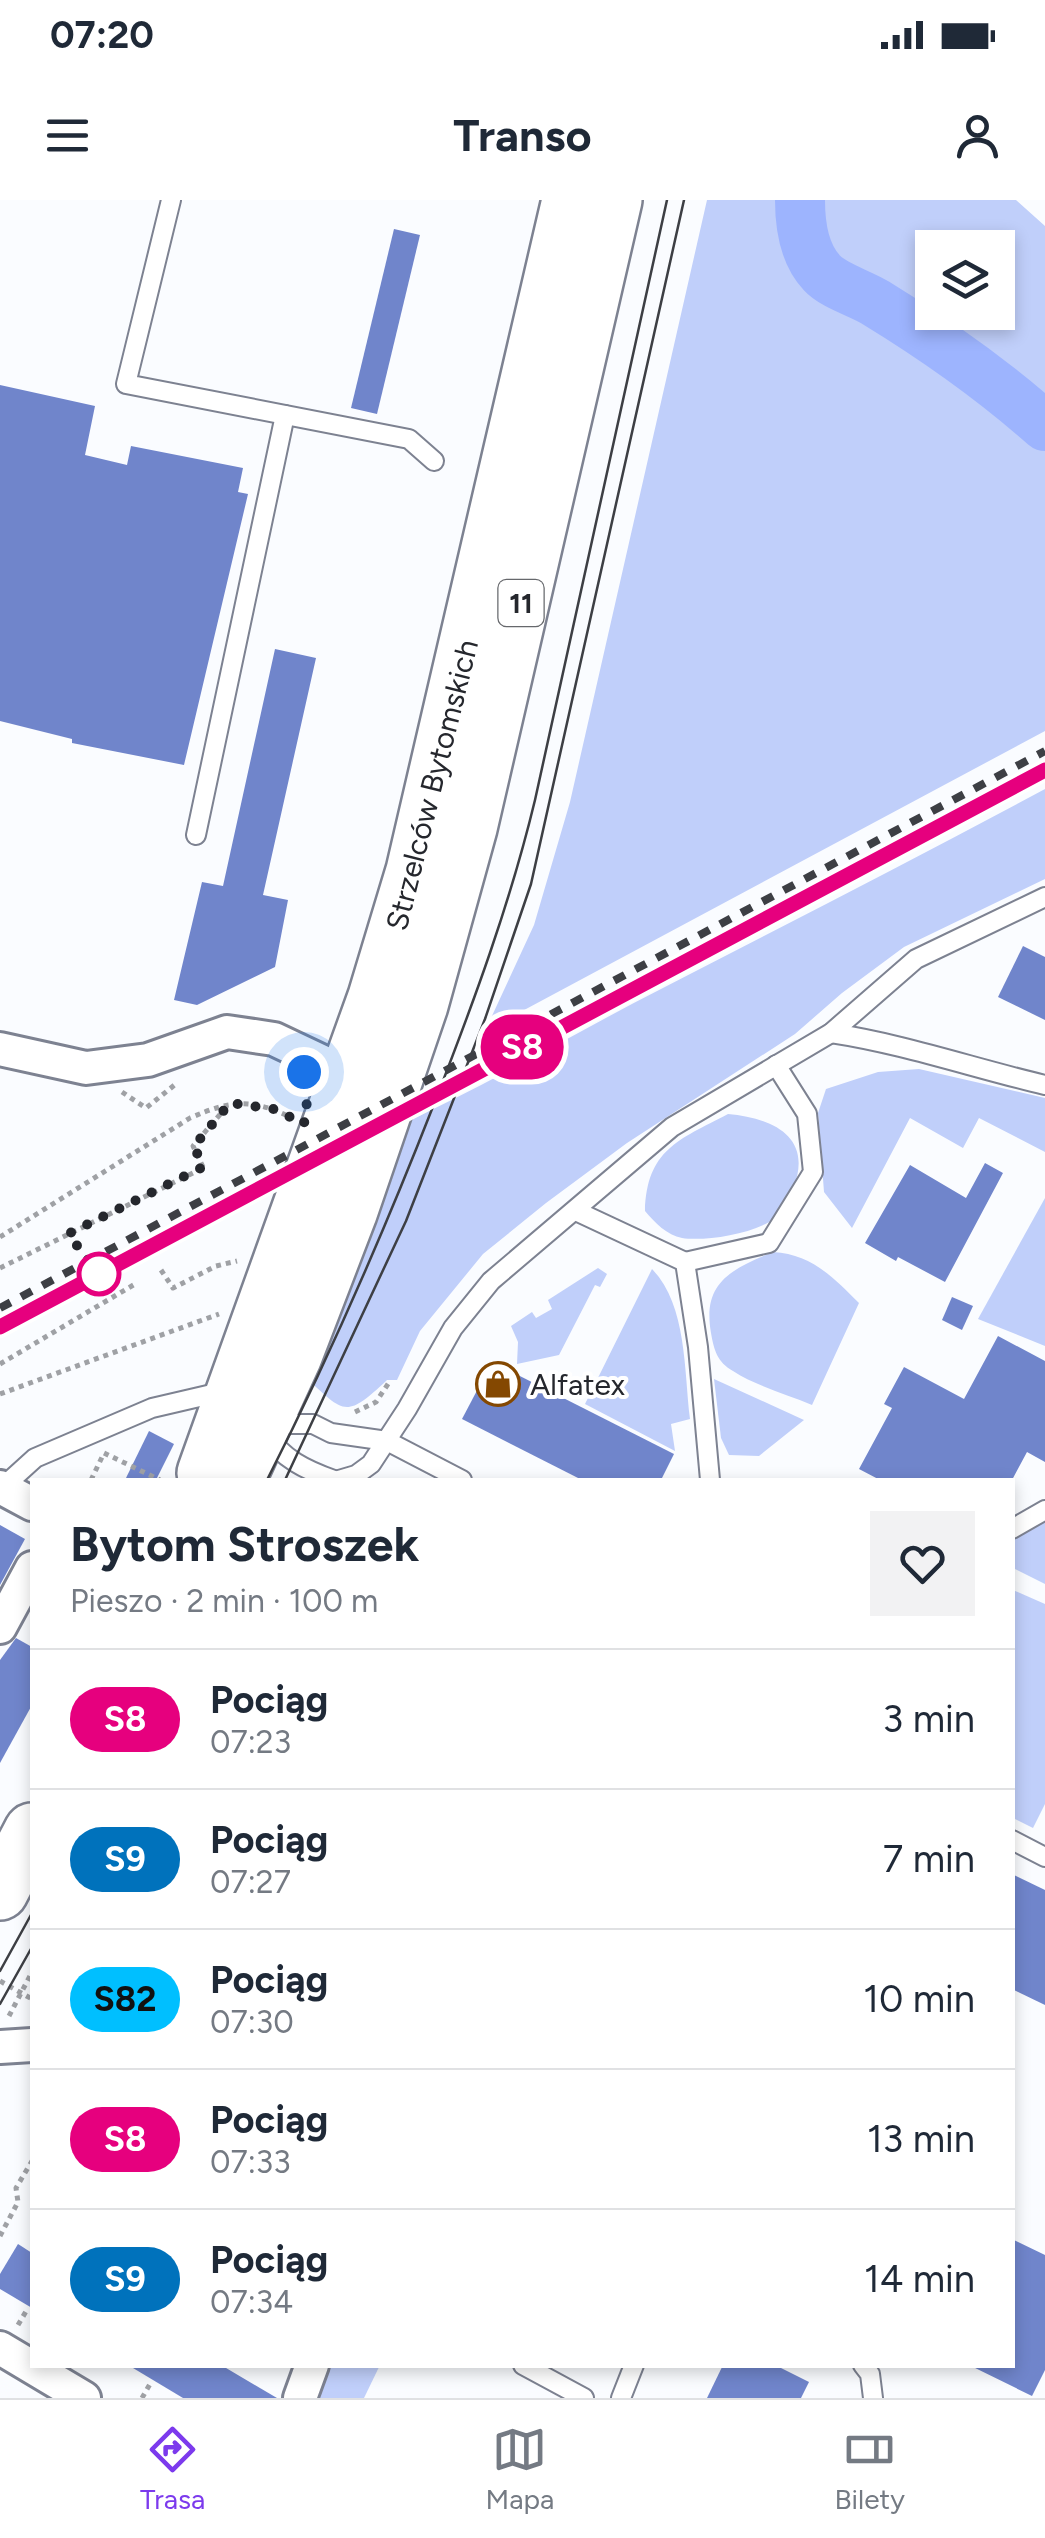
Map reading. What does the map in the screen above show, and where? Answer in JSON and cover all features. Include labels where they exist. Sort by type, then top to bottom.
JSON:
[{"type":"highway","name":"Strzelców Bytomskich","points":[[275,1392],[348,1074],[414,871],[570,200]]},
{"type":"highway","name":"11","points":[[222,1475],[275,1392],[349,1213],[413,1024],[469,828],[614,200]]},
{"type":"highway","points":[[0,1892],[30,1836]]},
{"type":"street","points":[[0,1050],[86,1068],[148,1060],[226,1032],[274,1040],[348,1074]]},
{"type":"street","points":[[2,1487],[30,1503]]},
{"type":"street","points":[[3,1615],[30,1571]]},
{"type":"street","points":[[1,2037],[30,2044]]},
{"type":"street","points":[[0,2348],[30,2366]]},
{"type":"street","points":[[34,2368],[84,2398]]},
{"type":"street","points":[[300,2398],[311,2368]]},
{"type":"lane","points":[[171,200],[126,384],[409,439],[434,461]]},
{"type":"lane","points":[[196,835],[285,415]]},
{"type":"lane","points":[[344,1478],[371,1464],[453,1328],[491,1281],[672,1127],[831,1032],[916,959],[1045,897]]},
{"type":"lane","points":[[831,1032],[889,1042],[966,1067],[1045,1085]]},
{"type":"lane","points":[[576,1211],[685,1262],[768,1244],[813,1172],[807,1114],[776,1065]]},
{"type":"lane","points":[[685,1262],[698,1346],[710,1478]]},
{"type":"lane","points":[[275,1392],[335,1478]]},
{"type":"lane","points":[[2,1487],[35,1458],[152,1408],[275,1392],[331,1433],[387,1441],[458,1478]]},
{"type":"lane","points":[[1015,1527],[1045,1510]]},
{"type":"lane","points":[[1015,1842],[1045,1857]]},
{"type":"lane","points":[[529,2368],[584,2398]]},
{"type":"lane","points":[[621,2398],[633,2368]]},
{"type":"lane","points":[[865,2368],[870,2374],[873,2398]]},
{"type":"path","points":[[86,1068],[146,1108],[189,1074]]},
{"type":"path","points":[[0,1237],[190,1118],[230,1103],[274,1109],[304,1124]]},
{"type":"path","points":[[0,1268],[203,1168],[194,1146],[230,1103]]},
{"type":"path","points":[[161,1270],[172,1288],[216,1266],[249,1258]]},
{"type":"path","points":[[0,1364],[135,1284]]},
{"type":"path","points":[[342,1412],[359,1412],[376,1402],[390,1381]]},
{"type":"path","points":[[0,1394],[275,1392]]},
{"type":"path","points":[[92,1478],[104,1453],[156,1478]]},
{"type":"path","points":[[1,2037],[30,1976]]},
{"type":"path","points":[[0,1981],[30,1998]]},
{"type":"path","points":[[0,2236],[18,2202],[16,2188],[30,2164]]},
{"type":"path","points":[[142,2398],[150,2384]]},
{"type":"shaded area","points":[[707,200],[1016,200],[1045,226],[1045,731],[485,1031],[534,925],[570,802]]},
{"type":"shaded area","points":[[1045,789],[1045,879],[904,947],[795,1034],[627,1143],[546,1203],[483,1254],[420,1331],[397,1380],[387,1380],[362,1402],[344,1407],[303,1375],[391,1129]]},
{"type":"shaded area","points":[[919,1069],[1045,1098],[1045,1152],[979,1118],[963,1148],[910,1118],[852,1228],[824,1192],[818,1113],[826,1089],[878,1072]]},
{"type":"shaded area","points":[[728,1114],[774,1126],[794,1143],[798,1171],[787,1205],[776,1218],[737,1234],[693,1239],[671,1234],[645,1211],[652,1174],[668,1149]]},
{"type":"shaded area","points":[[1045,1198],[1045,1346],[978,1319]]},
{"type":"shaded area","points":[[773,1252],[810,1262],[859,1303],[812,1405],[733,1371],[720,1360],[713,1345],[709,1316],[716,1289],[733,1272]]},
{"type":"shaded area","points":[[598,1268],[607,1274],[600,1287],[595,1285],[559,1355],[517,1364],[518,1342],[511,1326],[532,1312],[536,1318],[552,1309],[548,1300]]},
{"type":"shaded area","points":[[652,1269],[672,1301],[685,1359],[690,1419],[671,1424],[675,1451],[585,1404]]},
{"type":"shaded area","points":[[714,1379],[804,1420],[759,1456],[729,1455],[721,1438]]},
{"type":"shaded area","points":[[1045,1517],[1045,1584],[1015,1569],[1015,1541],[1027,1527]]},
{"type":"shaded area","points":[[1015,1591],[1045,1604],[1045,1804],[1033,1828],[1015,1819]]},
{"type":"shaded area","points":[[330,2368],[379,2368],[364,2398],[315,2398]]},
{"type":"building","points":[[394,229],[420,235],[377,414],[351,408]]},
{"type":"building","points":[[0,385],[95,406],[85,455],[127,465],[131,446],[243,468],[238,492],[248,494],[184,765],[72,743],[72,739],[0,721]]},
{"type":"building","points":[[275,649],[316,658],[263,895],[288,900],[275,967],[197,1005],[174,1000],[202,882],[223,886]]},
{"type":"building","points":[[1023,946],[1045,957],[1045,1020],[998,997]]},
{"type":"building","points":[[985,1163],[1003,1173],[945,1282],[865,1243],[910,1165],[966,1198]]},
{"type":"building","points":[[952,1297],[973,1306],[962,1330],[942,1320]]},
{"type":"building","points":[[998,1336],[1045,1361],[1045,1462],[1027,1452],[1013,1478],[876,1478],[859,1469],[892,1408],[884,1404],[904,1367],[964,1399]]},
{"type":"building","points":[[492,1362],[674,1454],[662,1478],[578,1478],[462,1419]]},
{"type":"building","points":[[149,1431],[174,1444],[157,1478],[126,1478]]},
{"type":"building","points":[[0,1525],[25,1539],[0,1585]]},
{"type":"building","points":[[16,1638],[30,1646],[30,1709],[0,1763],[0,1660]]},
{"type":"building","points":[[1015,1875],[1045,1890],[1045,2005],[1015,1990]]},
{"type":"building","points":[[1015,2240],[1045,2255],[1045,2370],[1032,2396],[975,2368],[1015,2368]]},
{"type":"building","points":[[18,2244],[30,2252],[30,2307],[0,2289],[0,2274]]},
{"type":"building","points":[[133,2368],[226,2368],[277,2398],[183,2398]]},
{"type":"building","points":[[722,2368],[781,2368],[809,2382],[801,2398],[707,2398]]},
{"type":"waterway","points":[[800,200],[804,238],[822,273],[942,346],[1045,426]]},
{"type":"tram line","points":[[268,1478],[396,1200],[502,916],[535,800],[667,200]]},
{"type":"tram line","points":[[286,1478],[406,1221],[485,1019],[531,884],[684,200]]},
{"type":"tram line","points":[[0,1971],[30,1917]]},
{"type":"tram line","points":[[0,2004],[30,1951]]},
{"type":"railway","points":[[0,1308],[1045,751]]},
{"type":"railway","points":[[0,1327],[1045,770]]},
{"type":"train","name":"S8","points":[[0,1327],[1045,770]]},
{"type":"place","name":"Alfatex","points":[[498,1384]]},
{"type":"route","points":[[99,1274],[68,1234],[203,1167],[194,1146],[230,1103],[274,1109],[304,1124],[308,1094],[304,1072]]}]
